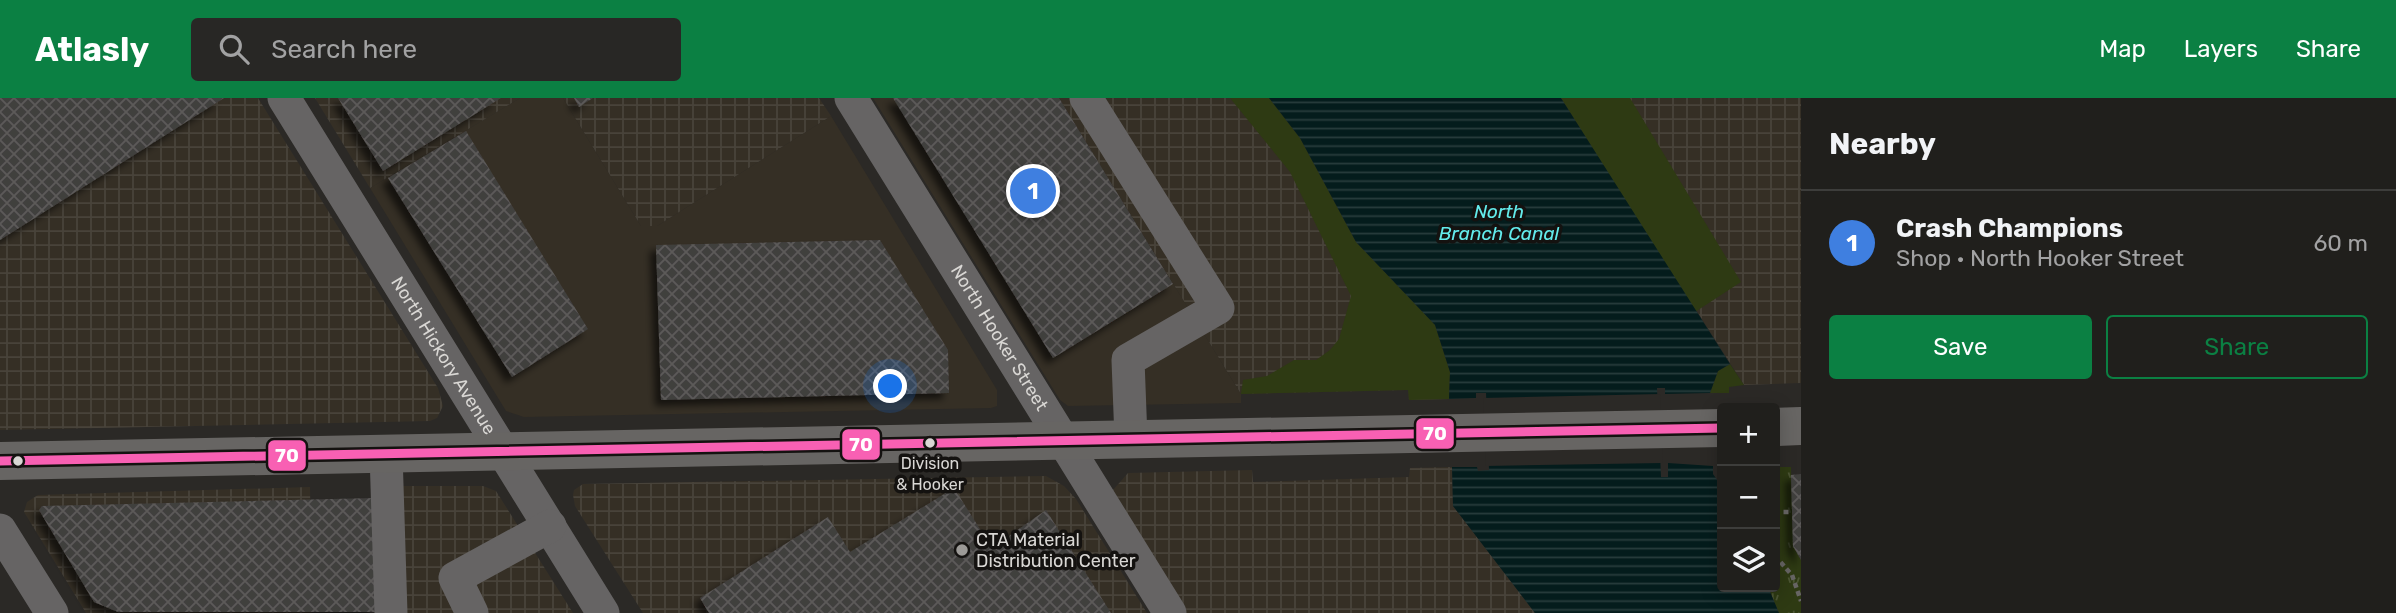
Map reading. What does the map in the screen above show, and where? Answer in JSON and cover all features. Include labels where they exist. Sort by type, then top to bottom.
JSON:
[{"type":"main road","points":[[1780,427],[1801,426]]},
{"type":"main road","points":[[0,461],[1717,428]]},
{"type":"street","name":"North Hickory Avenue","points":[[284,98],[603,613]]},
{"type":"street","name":"North Hooker Street","points":[[851,98],[1170,613]]},
{"type":"street","points":[[1086,98],[1218,309],[1128,360],[1130,439]]},
{"type":"street","points":[[386,453],[391,613]]},
{"type":"street","points":[[472,613],[456,578],[550,526]]},
{"type":"street","points":[[0,530],[52,613]]},
{"type":"path","points":[[1780,512],[1792,512]]},
{"type":"path","points":[[1780,562],[1792,575],[1801,601]]},
{"type":"shaded area","points":[[0,98],[258,98],[438,388],[443,406],[437,418],[430,421],[0,430]]},
{"type":"shaded area","points":[[315,98],[520,98],[370,188]]},
{"type":"shaded area","points":[[520,98],[563,98],[641,226],[657,226],[831,116],[997,390],[997,406],[524,417],[506,411],[370,188]]},
{"type":"shaded area","points":[[563,98],[819,98],[831,116],[657,226],[641,226]]},
{"type":"shaded area","points":[[873,98],[1059,98],[1241,394],[1241,403],[1068,406],[1060,400]]},
{"type":"shaded area","points":[[1059,98],[1269,98],[1356,242],[1435,325],[1449,399],[1409,400],[1408,390],[1241,394]]},
{"type":"shaded area","points":[[1561,98],[1801,98],[1801,383],[1744,385]]},
{"type":"shaded area","points":[[1452,467],[1453,506],[1535,613],[1178,613],[1113,490],[1128,473],[1252,470],[1253,482],[1409,477],[1410,468]]},
{"type":"shaded area","points":[[1046,476],[1064,486],[1076,499],[1147,613],[643,613],[575,506],[573,495],[574,490],[583,484]]},
{"type":"shaded area","points":[[387,486],[483,486],[496,491],[573,613],[391,613]]},
{"type":"shaded area","points":[[310,487],[312,613],[86,613],[24,512],[27,502],[38,495]]},
{"type":"green space","points":[[1230,98],[1269,98],[1300,138],[1356,242],[1435,325],[1450,372],[1449,399],[1409,400],[1408,390],[1241,394],[1243,380],[1267,376],[1294,360],[1316,360],[1330,350],[1339,339],[1351,296],[1290,172]]},
{"type":"green space","points":[[1561,98],[1630,98],[1741,282],[1695,312]]},
{"type":"green space","points":[[1730,364],[1744,385],[1729,387],[1729,393],[1710,393],[1718,371]]},
{"type":"green space","points":[[1780,467],[1791,467],[1793,546],[1801,560],[1801,613],[1779,613],[1770,592],[1780,592]]},
{"type":"water","name":"North Branch Canal","points":[[1269,98],[1561,98],[1730,364],[1718,371],[1710,393],[1665,394],[1665,388],[1657,388],[1661,477],[1668,477],[1668,463],[1713,466],[1713,474],[1717,480],[1717,592],[1770,592],[1779,613],[1535,613],[1453,506],[1452,467],[1489,470],[1486,393],[1476,393],[1476,398],[1449,399],[1450,372],[1435,325],[1356,242],[1300,138]]},
{"type":"pier","points":[[1660,394],[1663,463],[1486,466],[1483,398]]},
{"type":"building","points":[[0,98],[224,98],[0,240]]},
{"type":"building","points":[[338,98],[501,98],[383,171]]},
{"type":"building","points":[[574,98],[593,98],[579,107]]},
{"type":"building","points":[[893,98],[1059,98],[1173,284],[1053,358]]},
{"type":"building","points":[[466,131],[588,329],[512,377],[388,178]]},
{"type":"building","points":[[880,240],[948,350],[949,393],[661,400],[656,245]]},
{"type":"building","points":[[1801,474],[1801,560],[1793,546],[1791,475]]},
{"type":"building","name":"CTA Material Distribution Center","points":[[954,488],[992,548],[1046,510],[1111,613],[709,613],[700,598],[828,517],[850,552]]},
{"type":"building","points":[[374,498],[377,612],[118,612],[94,602],[39,510],[42,506]]},
{"type":"transit line","name":"70","points":[[0,461],[1717,428]]},
{"type":"place","name":"Crash Champions","points":[[1033,191]]},
{"type":"place","name":"Division & Hooker","points":[[930,443]]},
{"type":"place","name":"CTA Material Distribution Center","points":[[962,550]]}]
